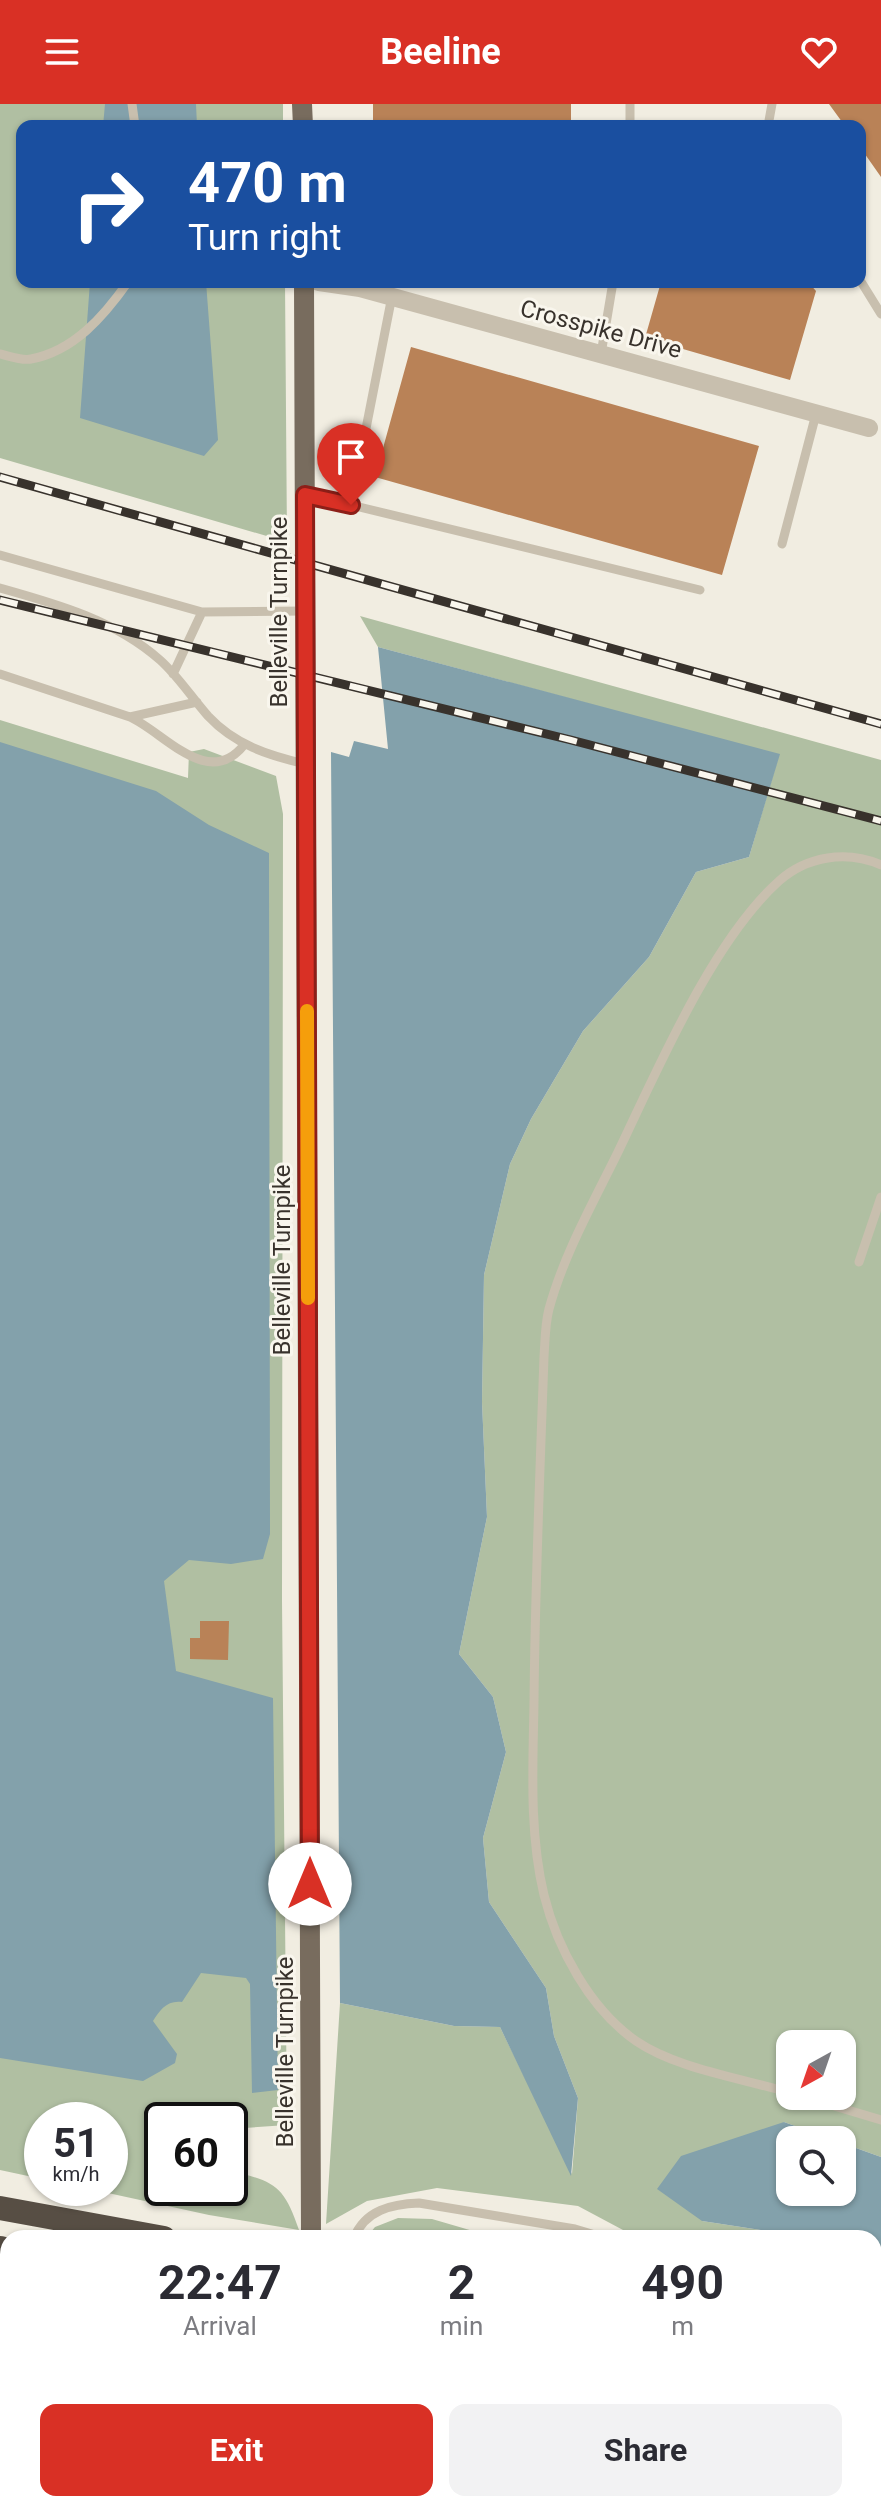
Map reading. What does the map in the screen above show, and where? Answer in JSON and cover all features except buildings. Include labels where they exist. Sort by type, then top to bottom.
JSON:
[{"type":"highway","points":[[0,2208],[120,2230]]},
{"type":"main road","name":"Belleville Turnpike","points":[[304,288],[311,2230]]},
{"type":"street","name":"Crosspike Drive","points":[[350,288],[392,296],[875,431]]},
{"type":"lane","points":[[0,354],[28,360],[62,349],[105,316],[124,288]]},
{"type":"lane","points":[[601,354],[612,288]]},
{"type":"lane","points":[[865,288],[881,314]]},
{"type":"lane","points":[[351,505],[392,296]]},
{"type":"lane","points":[[782,544],[816,414]]},
{"type":"lane","points":[[305,495],[700,590]]},
{"type":"lane","points":[[0,555],[202,612],[305,611]]},
{"type":"lane","points":[[0,588],[67,606],[127,635],[173,674],[211,719],[244,745],[266,755],[305,764]]},
{"type":"lane","points":[[173,674],[202,612]]},
{"type":"lane","points":[[0,674],[130,717],[149,726],[197,761],[218,762],[235,756],[244,745]]},
{"type":"lane","points":[[130,717],[197,702]]},
{"type":"lane","points":[[776,2089],[694,2067],[637,2042],[598,2003],[558,1937],[544,1893],[533,1785],[544,1357],[548,1311],[568,1255],[686,1014],[735,933],[780,879],[807,862],[834,857],[865,858],[881,865]]},
{"type":"lane","points":[[859,1262],[881,1197]]},
{"type":"lane","points":[[848,2110],[881,2120]]},
{"type":"lane","points":[[360,2230],[373,2214],[393,2205],[419,2203],[578,2230]]},
{"type":"green space","points":[[0,104],[283,104],[283,120],[16,120],[16,288],[285,288],[287,542],[0,458]]},
{"type":"green space","points":[[360,616],[881,760],[881,2157],[856,2148],[856,2126],[795,2126],[784,2122],[776,2126],[776,2132],[702,2221],[760,2230],[623,2230],[578,2206],[437,2188],[367,2201],[326,2224],[340,2003],[454,2026],[500,2027],[572,2174],[578,2098],[554,2036],[546,1988],[489,1902],[483,1838],[506,1752],[493,1697],[459,1654],[487,1517],[482,1402],[484,1275],[510,1164],[531,1119],[583,1031],[649,957],[696,872],[749,857],[779,755],[378,647]]},
{"type":"green space","points":[[0,720],[188,778],[189,752],[204,749],[276,776],[283,814],[282,1601],[287,2125],[248,2128],[248,2102],[144,2102],[144,2201],[128,2197],[128,2102],[24,2102],[24,2175],[0,2170]]},
{"type":"green space","points":[[248,2176],[276,2188],[288,2204],[299,2230],[168,2206],[248,2206]]},
{"type":"green space","points":[[398,2218],[432,2219],[470,2230],[373,2230]]},
{"type":"water","points":[[105,104],[196,104],[197,120],[104,120]]},
{"type":"water","points":[[90,288],[206,288],[218,440],[204,456],[80,418]]},
{"type":"water","points":[[378,647],[780,754],[749,857],[696,872],[649,957],[583,1031],[531,1119],[510,1164],[484,1275],[482,1402],[487,1517],[459,1654],[493,1697],[506,1752],[483,1838],[489,1902],[546,1988],[554,2036],[578,2098],[571,2176],[500,2027],[454,2026],[340,2003],[331,752],[349,757],[354,741],[388,749]]},
{"type":"water","points":[[0,742],[156,791],[209,825],[269,853],[270,1534],[263,1559],[231,1564],[189,1560],[164,1581],[176,1671],[273,1698],[278,2090],[252,2093],[250,1984],[246,1978],[201,1973],[182,2002],[168,2004],[161,2010],[153,2021],[177,2054],[175,2063],[143,2081],[0,2058]]},
{"type":"water","points":[[784,2122],[795,2126],[776,2126],[776,2206],[856,2206],[856,2148],[881,2157],[881,2230],[760,2230],[702,2221],[657,2189],[681,2156]]},
{"type":"railway","points":[[0,477],[881,724]]},
{"type":"railway","points":[[0,600],[571,740],[881,821]]},
{"type":"slow traffic","points":[[307,1011],[308,1298]]},
{"type":"route","points":[[310,1884],[305,495],[351,505]]}]
